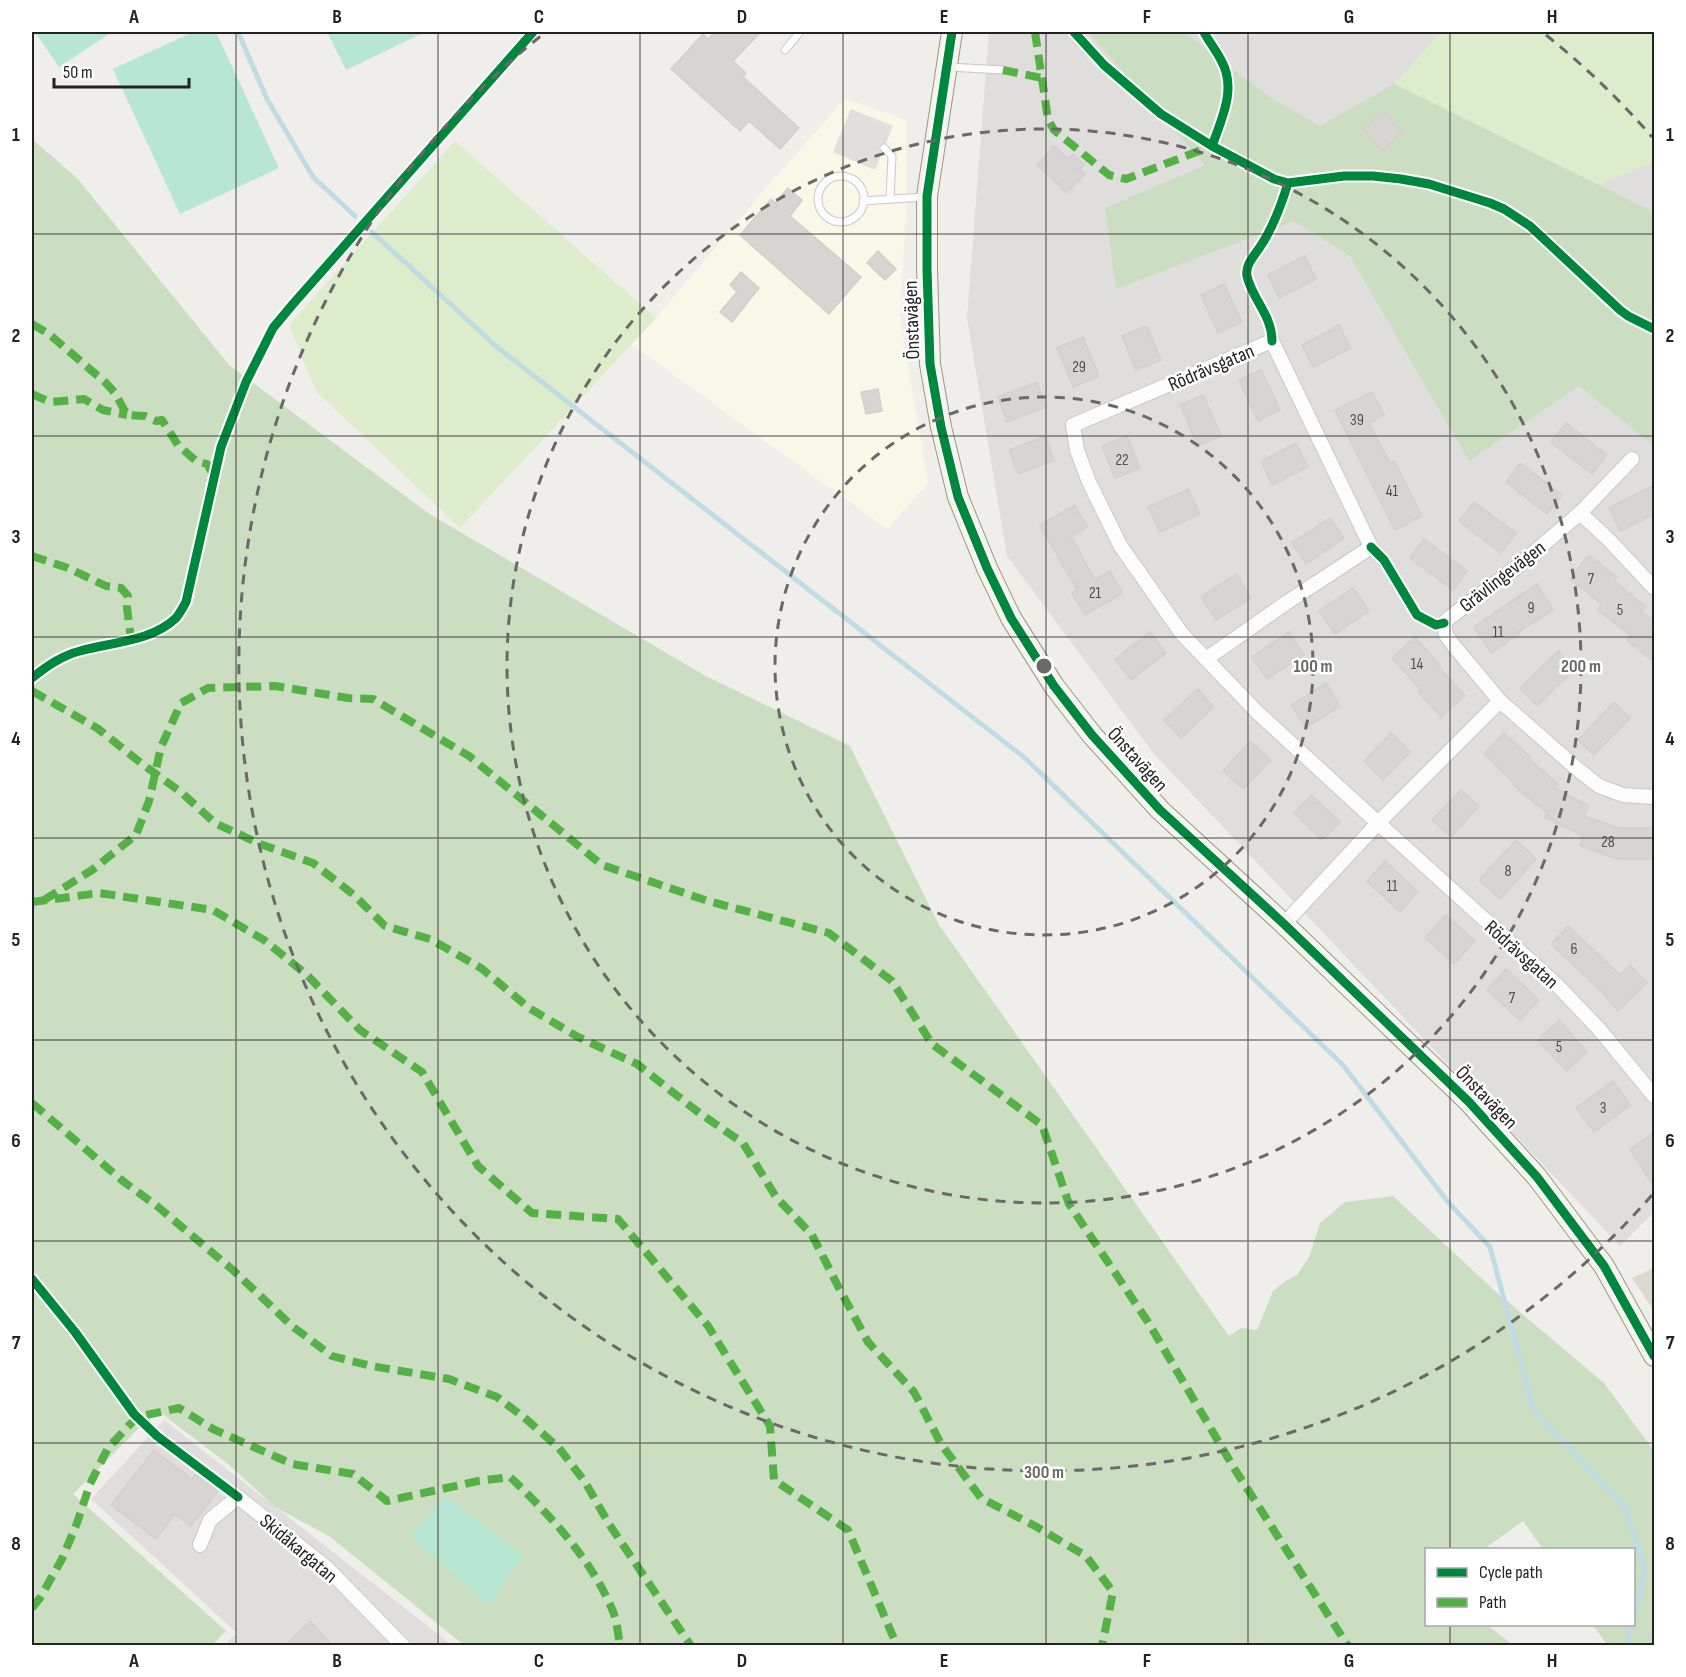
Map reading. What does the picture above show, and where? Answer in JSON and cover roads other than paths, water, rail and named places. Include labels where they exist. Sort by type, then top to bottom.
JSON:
[{"type":"street","name":"Önstavägen","points":[[952,32],[927,196],[930,364],[940,427],[958,497],[987,568],[1011,618],[1054,686],[1092,735],[1160,810],[1284,924],[1469,1102],[1537,1177],[1604,1266],[1654,1356]]},
{"type":"street","name":"Rödrävsgatan","points":[[1206,659],[1371,547],[1272,341],[1073,425],[1077,450],[1089,482],[1120,545],[1182,634],[1206,659],[1258,713],[1557,985],[1599,1029],[1654,1096]]},
{"type":"street","name":"Grävlingevägen","points":[[1632,459],[1580,513],[1518,566],[1444,623],[1446,635],[1464,660],[1500,701],[1575,767],[1599,786],[1623,795],[1654,797]]},
{"type":"street","points":[[1580,513],[1654,588]]},
{"type":"street","points":[[1284,924],[1378,823],[1500,701]]},
{"type":"street","name":"Skidåkargatan","points":[[200,1545],[210,1520],[238,1497],[327,1568],[404,1646]]},
{"type":"lane","points":[[785,50],[798,32]]},
{"type":"lane","points":[[947,67],[1003,70]]},
{"type":"lane","points":[[884,148],[892,156],[891,199]]},
{"type":"lane","points":[[838,176],[856,181],[864,196],[863,201],[859,214],[843,222],[826,217],[820,210],[818,201],[823,184],[838,176]]},
{"type":"lane","points":[[863,201],[927,196]]},
{"type":"waterway","points":[[238,32],[267,99],[313,177],[355,216]]},
{"type":"waterway","points":[[372,232],[497,347],[1025,758],[1343,1065],[1448,1202],[1490,1247],[1534,1411],[1625,1507],[1645,1571],[1635,1614]]},
{"type":"waterway","points":[[1630,1646],[1628,1643],[1632,1626]]}]
